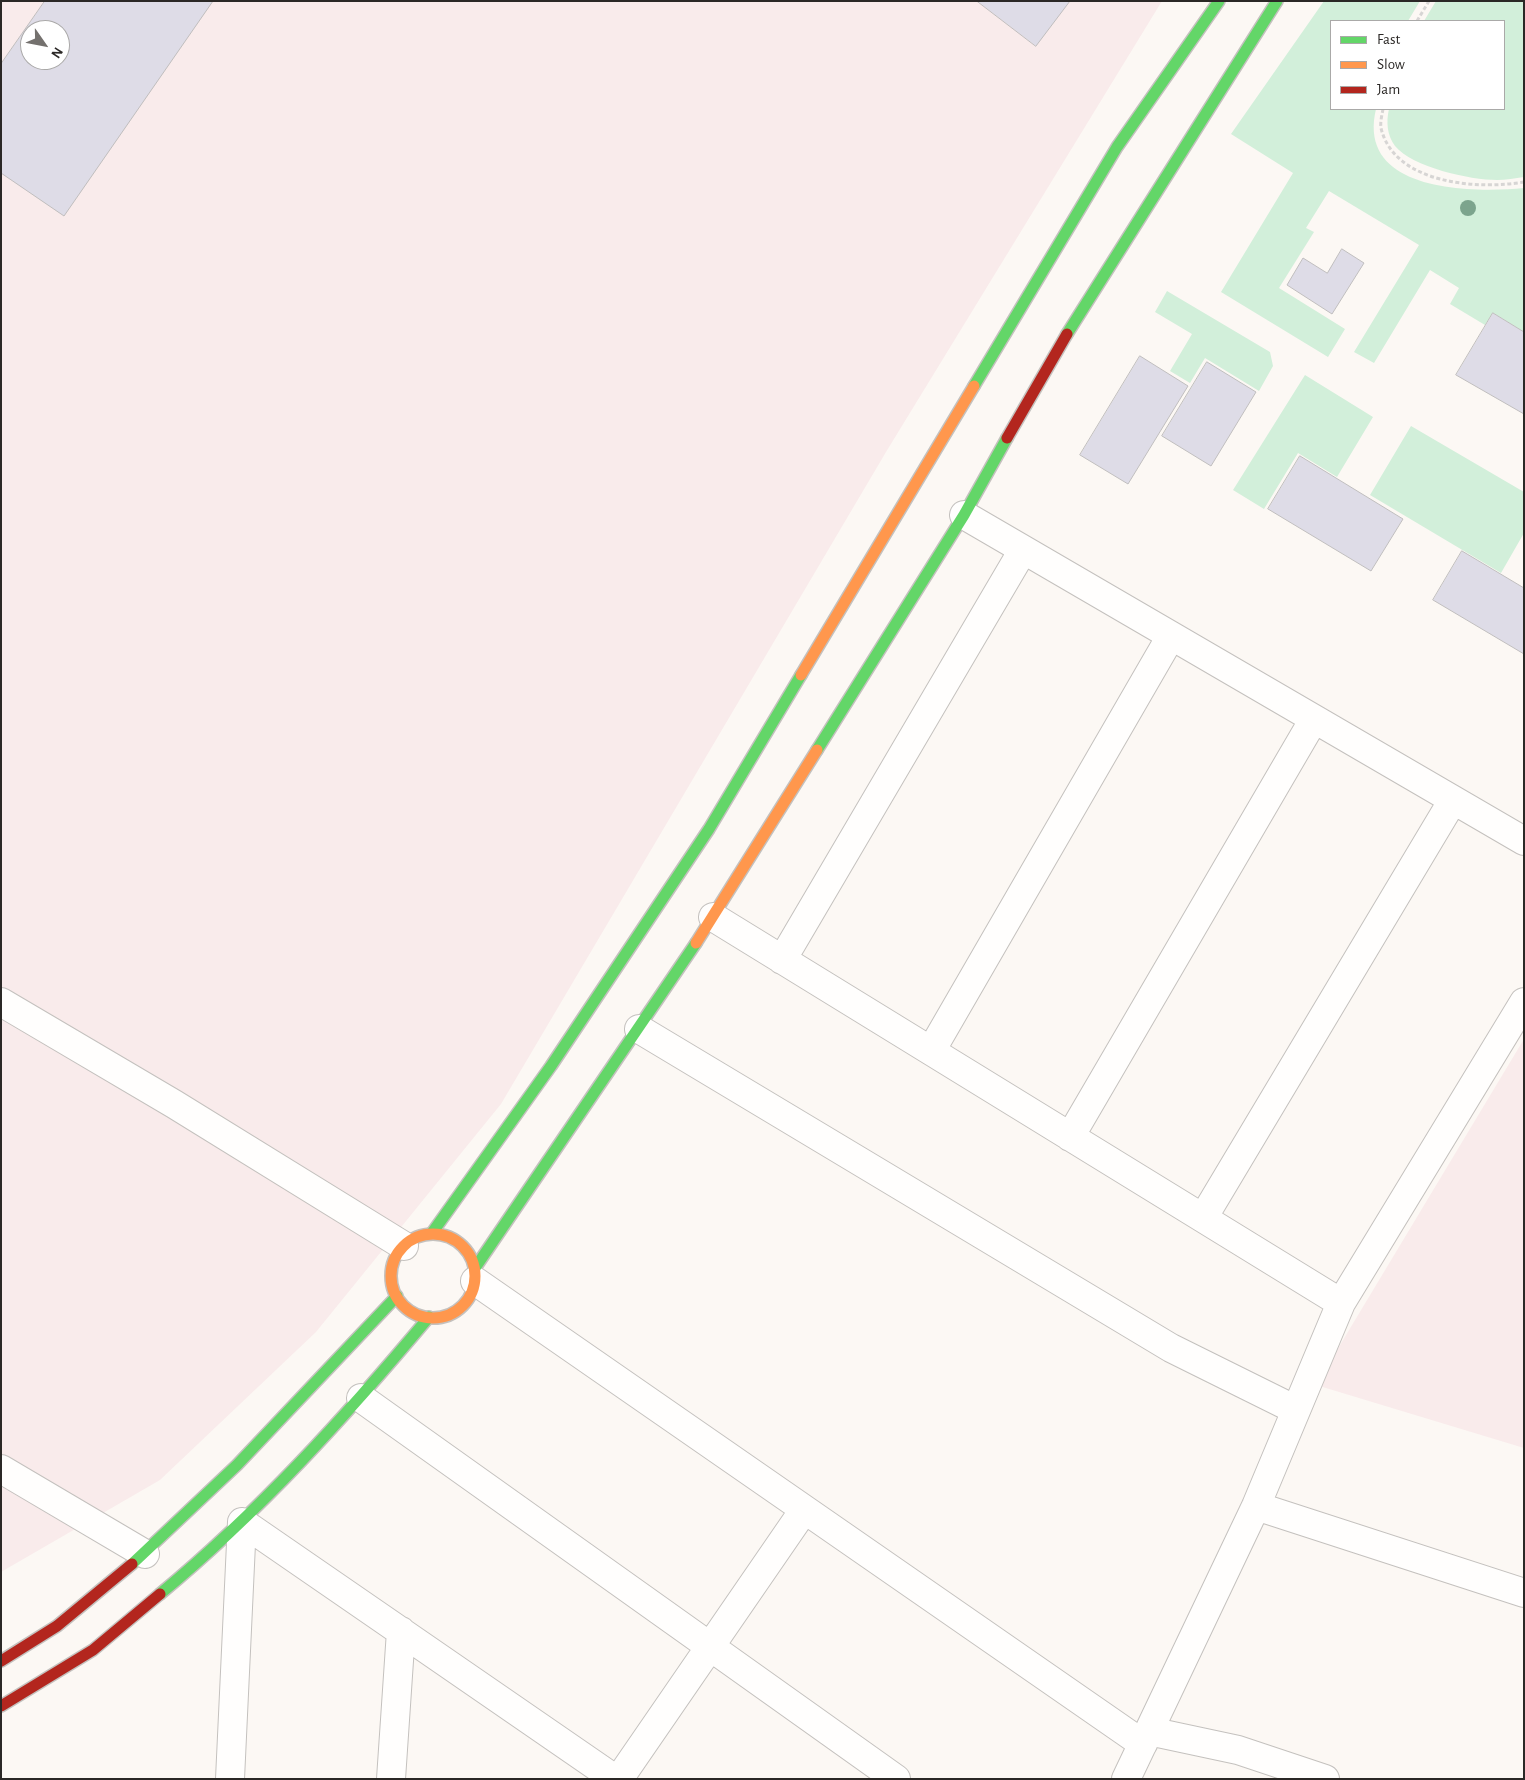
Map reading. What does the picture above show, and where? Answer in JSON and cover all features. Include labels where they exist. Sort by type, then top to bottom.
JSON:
[{"type":"street","points":[[432,1234],[551,1066],[708,829],[1116,148],[1219,1]]},
{"type":"street","points":[[475,1275],[713,917],[964,515],[1062,341],[1277,1]]},
{"type":"street","points":[[964,515],[1524,841]]},
{"type":"street","points":[[782,960],[1023,550]]},
{"type":"street","points":[[931,1051],[1171,636]]},
{"type":"street","points":[[1070,1136],[1314,719]]},
{"type":"street","points":[[1203,1218],[1453,800]]},
{"type":"street","points":[[713,917],[1341,1303]]},
{"type":"street","points":[[1,1002],[174,1104],[404,1246]]},
{"type":"street","points":[[1126,1779],[1256,1506],[1341,1303],[1524,1002]]},
{"type":"street","points":[[639,1029],[1171,1348],[1296,1410]]},
{"type":"street","points":[[432,1234],[455,1240],[464,1247],[471,1257],[475,1275],[472,1292],[459,1309],[440,1317],[429,1317],[416,1314],[405,1307],[397,1296],[392,1284],[392,1270],[396,1257],[404,1246],[422,1235],[432,1234]]},
{"type":"street","points":[[475,1275],[804,1510],[1146,1737],[1238,1750],[1325,1779]]},
{"type":"street","points":[[1,1661],[63,1622],[145,1554],[276,1427],[397,1296]]},
{"type":"street","points":[[1,1706],[93,1650],[242,1522],[361,1398],[429,1317]]},
{"type":"street","points":[[361,1398],[896,1779]]},
{"type":"street","points":[[1,1469],[145,1554]]},
{"type":"street","points":[[1256,1506],[1524,1593]]},
{"type":"street","points":[[242,1522],[617,1779],[804,1510]]},
{"type":"street","points":[[230,1779],[242,1522]]},
{"type":"street","points":[[391,1779],[401,1631]]},
{"type":"path","points":[[1418,20],[1429,1]]},
{"type":"path","points":[[1383,110],[1381,126],[1388,144],[1411,169],[1432,177],[1488,186],[1524,182]]},
{"type":"shaded area","points":[[1,1],[1162,1],[886,452],[501,1104],[316,1332],[160,1480],[1,1572]]},
{"type":"shaded area","points":[[1524,1039],[1524,1448],[1316,1385]]},
{"type":"green space","points":[[1324,1],[1420,1],[1409,20],[1330,20],[1330,110],[1376,110],[1374,136],[1383,157],[1400,172],[1423,182],[1449,187],[1476,189],[1524,188],[1524,332],[1493,313],[1485,325],[1450,304],[1459,288],[1430,270],[1374,363],[1354,352],[1419,245],[1329,191],[1306,228],[1314,232],[1279,288],[1345,329],[1328,357],[1221,292],[1293,173],[1231,134]]},
{"type":"green space","points":[[1436,1],[1524,1],[1524,177],[1500,180],[1457,175],[1414,160],[1403,153],[1392,142],[1388,128],[1389,110],[1505,110],[1505,20],[1425,20]]},
{"type":"green space","points":[[1167,291],[1270,352],[1273,366],[1259,391],[1205,358],[1190,383],[1170,371],[1192,334],[1155,312]]},
{"type":"green space","points":[[1305,375],[1373,417],[1337,477],[1298,453],[1264,509],[1233,490]]},
{"type":"green space","points":[[1411,426],[1524,492],[1524,533],[1501,573],[1370,495]]},
{"type":"building","points":[[45,1],[213,1],[64,216],[1,173],[1,64],[20,37],[20,70],[70,70],[70,20],[32,20]]},
{"type":"building","points":[[977,1],[1070,1],[1036,46]]},
{"type":"building","points":[[1342,249],[1364,263],[1332,314],[1287,285],[1303,258],[1327,273]]},
{"type":"building","points":[[1493,313],[1524,332],[1524,414],[1456,375]]},
{"type":"building","points":[[1140,356],[1188,386],[1128,484],[1080,455]]},
{"type":"building","points":[[1207,362],[1256,392],[1211,466],[1162,436]]},
{"type":"building","points":[[1300,456],[1403,519],[1371,571],[1268,509]]},
{"type":"building","points":[[1462,551],[1524,588],[1524,654],[1433,600]]},
{"type":"traffic: fast","points":[[974,386],[1117,147],[1219,1]]},
{"type":"traffic: fast","points":[[1067,334],[1277,1]]},
{"type":"traffic: fast","points":[[817,750],[964,515],[1007,438]]},
{"type":"traffic: fast","points":[[432,1233],[551,1066],[709,829],[801,675]]},
{"type":"traffic: fast","points":[[475,1268],[696,943]]},
{"type":"traffic: fast","points":[[132,1564],[237,1465],[397,1296]]},
{"type":"traffic: fast","points":[[160,1594],[197,1563],[267,1496],[334,1427],[429,1317]]},
{"type":"traffic: slow","points":[[801,675],[974,386]]},
{"type":"traffic: slow","points":[[696,943],[817,750]]},
{"type":"traffic: slow","points":[[433,1234],[456,1241],[468,1253],[475,1276],[468,1299],[456,1311],[433,1318],[410,1311],[398,1299],[391,1276],[398,1253],[410,1241],[433,1234]]},
{"type":"traffic: jam","points":[[1007,438],[1067,334]]},
{"type":"traffic: jam","points":[[1,1661],[57,1626],[132,1564]]},
{"type":"traffic: jam","points":[[1,1706],[93,1650],[160,1594]]}]
